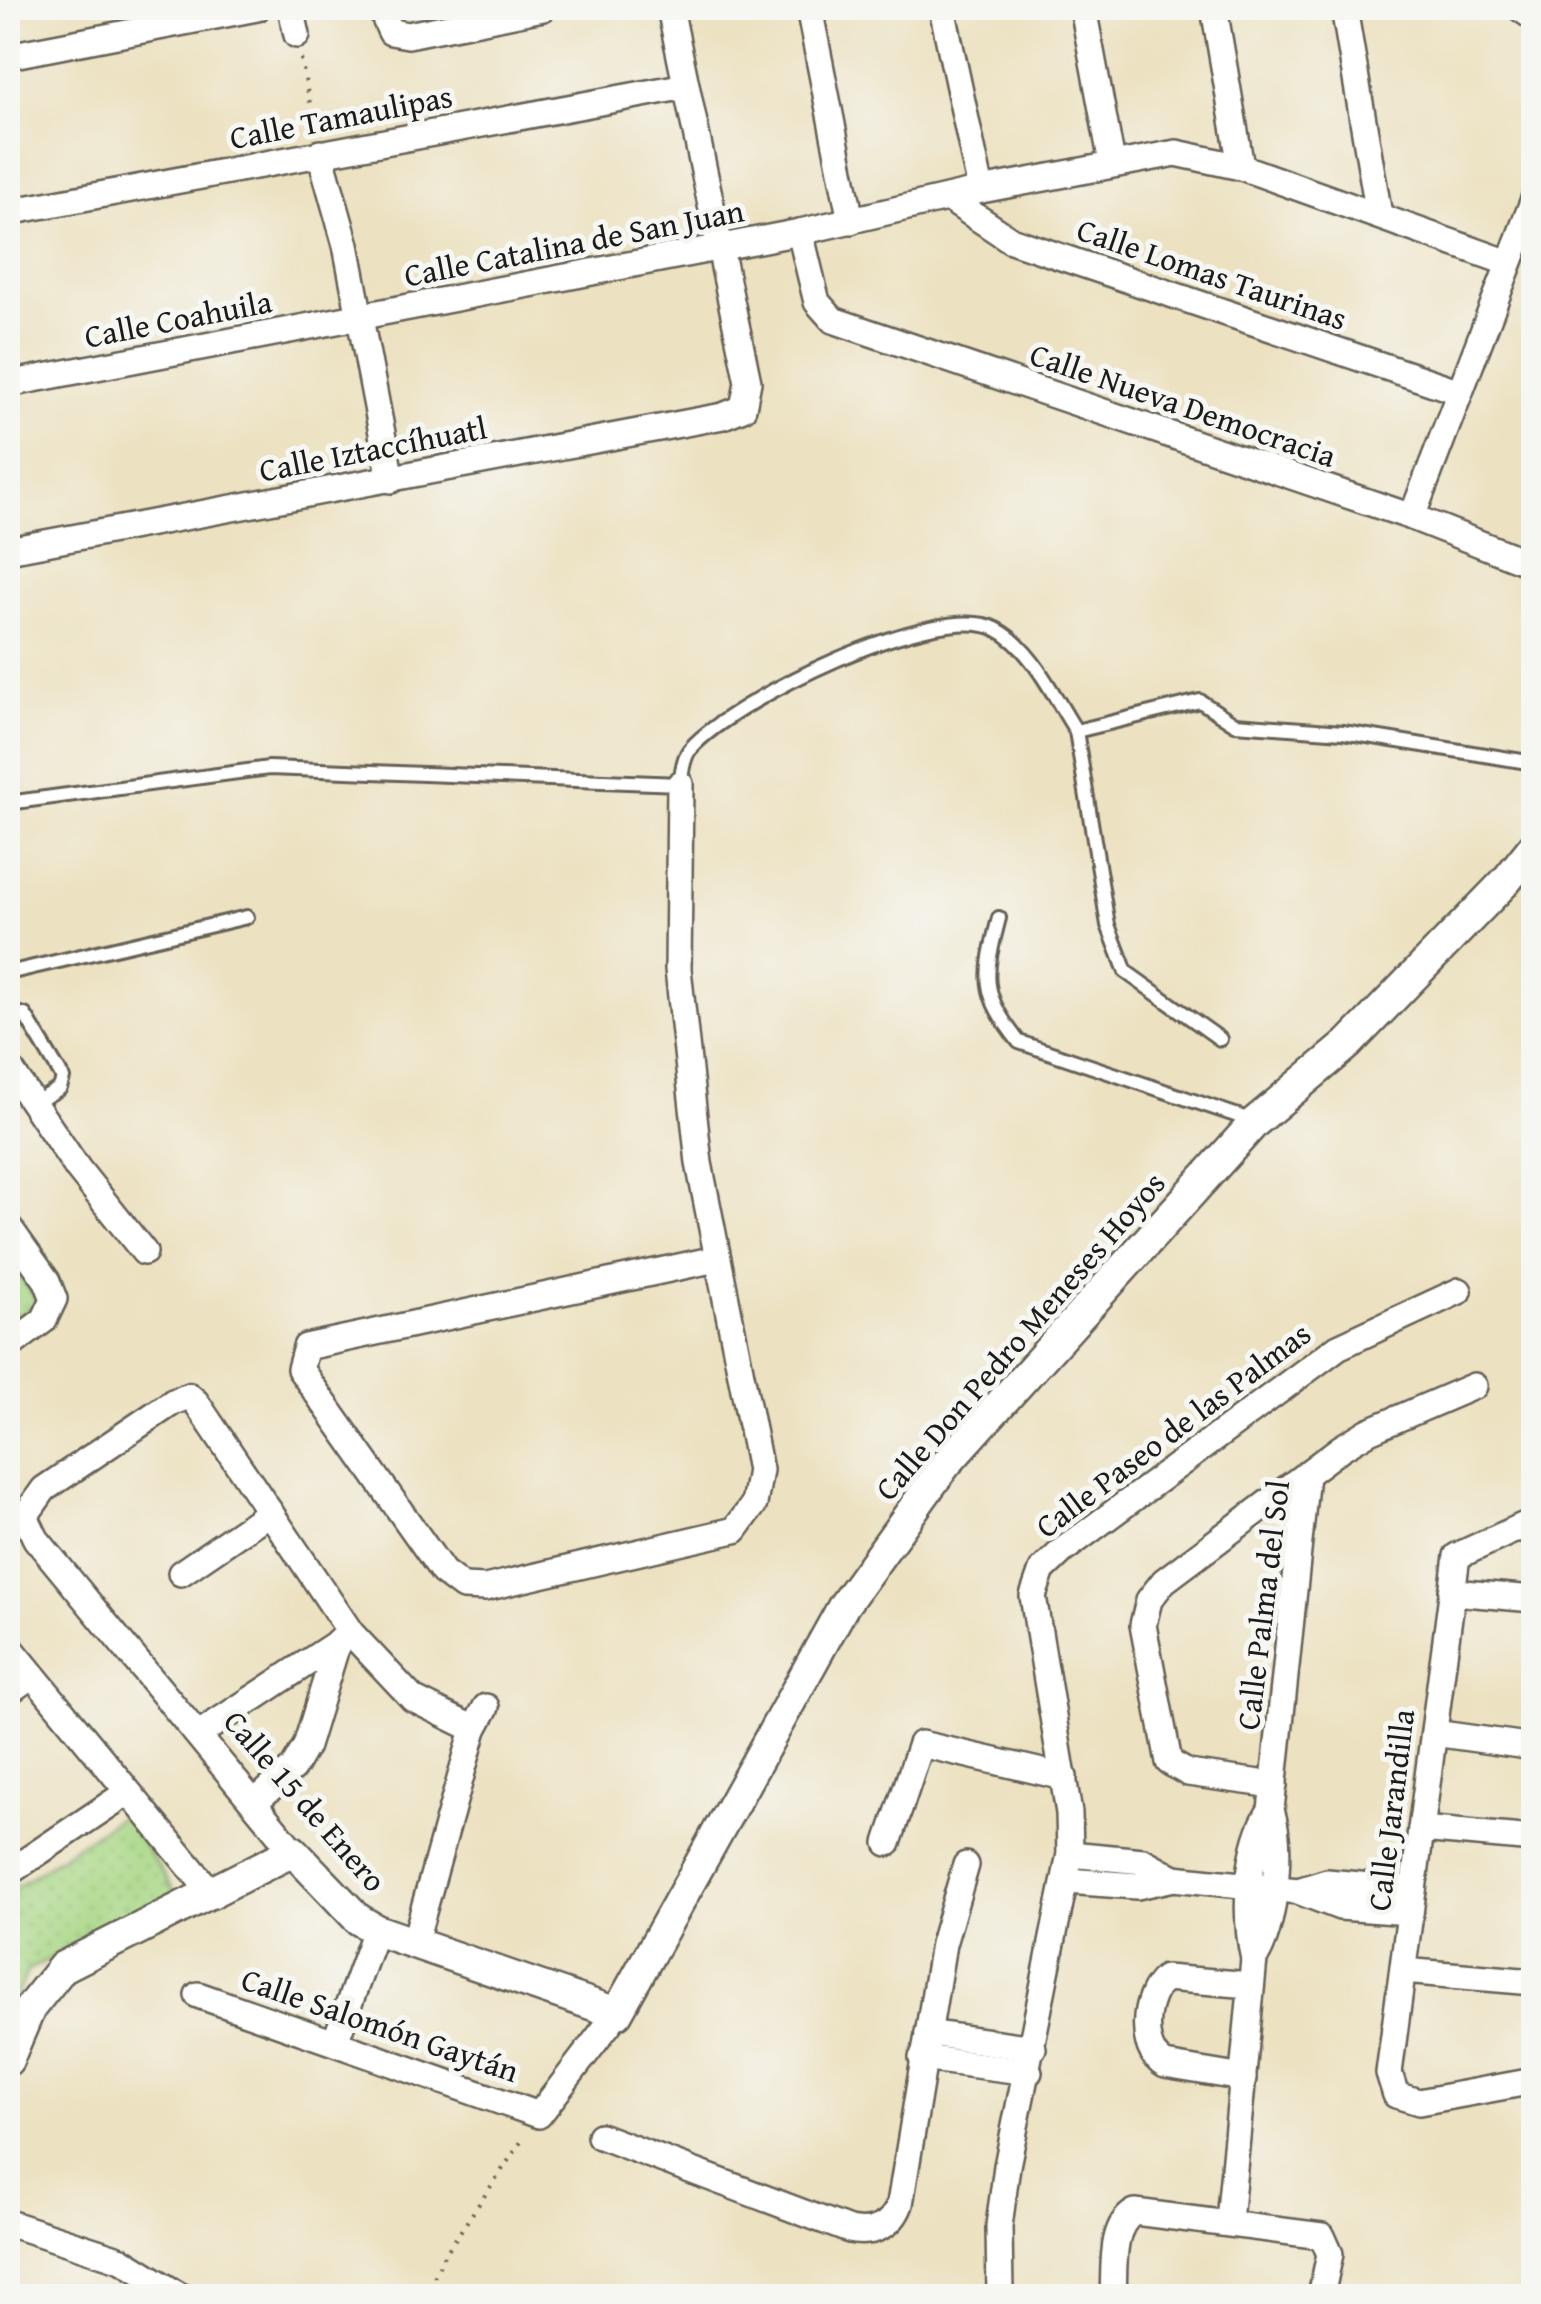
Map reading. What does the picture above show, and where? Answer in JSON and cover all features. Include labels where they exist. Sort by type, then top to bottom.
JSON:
[{"type":"street","points":[[8,56],[257,8]]},
{"type":"street","points":[[291,8],[297,34]]},
{"type":"street","points":[[380,8],[391,32],[408,35],[516,10],[543,8]]},
{"type":"street","points":[[670,8],[718,248]]},
{"type":"street","points":[[809,8],[850,220]]},
{"type":"street","points":[[942,8],[980,190]]},
{"type":"street","points":[[1082,8],[1112,163]]},
{"type":"street","points":[[1214,8],[1240,168]]},
{"type":"street","points":[[1344,8],[1380,215]]},
{"type":"street","points":[[1520,8],[1534,18]]},
{"type":"street","name":"Calle Tamaulipas","points":[[8,212],[686,86]]},
{"type":"street","name":"Calle Catalina de San Juan","points":[[360,318],[1176,153],[1240,168],[1509,264]]},
{"type":"street","points":[[320,154],[346,245],[391,480]]},
{"type":"street","name":"Calle Lomas Taurinas","points":[[951,200],[1011,240],[1460,392]]},
{"type":"street","points":[[1412,517],[1534,200]]},
{"type":"street","name":"Calle Nueva Democracia","points":[[800,232],[817,302],[823,312],[846,326],[1412,517],[1534,565]]},
{"type":"street","name":"Calle Iztaccíhuatl","points":[[8,550],[724,416],[747,403],[748,382],[718,248]]},
{"type":"street","name":"Calle Coahuila","points":[[8,384],[360,318]]},
{"type":"street","points":[[680,784],[678,969],[700,1163],[760,1470],[754,1504],[735,1530],[485,1588],[463,1587],[444,1572],[300,1369],[306,1347],[716,1259]]},
{"type":"street","name":"Calle Don Pedro Meneses Hoyos","points":[[540,2116],[617,2013],[866,1572],[945,1464],[1254,1122],[1348,1044],[1506,881],[1534,846]]},
{"type":"street","points":[[8,1066],[144,1252]]},
{"type":"street","points":[[8,1226],[47,1280],[54,1300],[44,1320],[8,1346]]},
{"type":"street","name":"Calle Paseo de las Palmas","points":[[1000,2296],[1000,2226],[1070,1854],[1064,1777],[1036,1631],[1033,1596],[1042,1570],[1338,1347],[1459,1291]]},
{"type":"street","name":"Calle Palma del Sol","points":[[1228,2221],[1253,1972],[1249,1932],[1274,1888],[1276,1840],[1272,1797],[1306,1475],[1369,1431],[1474,1386]]},
{"type":"street","name":"Calle 15 de Enero","points":[[270,1512],[196,1402],[181,1397],[44,1489],[25,1516],[36,1539],[293,1852],[358,1919],[376,1930],[617,2013]]},
{"type":"street","points":[[1272,1797],[1188,1773],[1169,1762],[1142,1625],[1149,1600],[1164,1581],[1306,1475]]},
{"type":"street","points":[[181,1573],[270,1512],[345,1638],[414,1700],[480,1718],[414,1941]]},
{"type":"street","name":"Calle Jarandilla","points":[[1534,1521],[1457,1556],[1389,2073],[1396,2095],[1419,2102],[1534,2081]]},
{"type":"street","points":[[1452,1592],[1534,1599]]},
{"type":"street","points":[[199,1734],[345,1638]]},
{"type":"street","points":[[254,1803],[293,1768],[306,1746],[345,1638]]},
{"type":"street","points":[[8,1645],[213,1894]]},
{"type":"street","points":[[8,1692],[32,1676]]},
{"type":"street","points":[[1434,1733],[1534,1747]]},
{"type":"street","points":[[888,1843],[921,1744],[1064,1777]]},
{"type":"street","points":[[8,1873],[128,1792]]},
{"type":"street","points":[[1421,1829],[1534,1839]]},
{"type":"street","points":[[8,2060],[30,2008],[63,1967],[293,1852]]},
{"type":"street","points":[[1070,1854],[1143,1861],[1174,1878]]},
{"type":"street","points":[[600,2136],[850,2230],[870,2232],[890,2222],[900,2204],[944,1944],[966,1865]]},
{"type":"street","points":[[1066,1881],[1137,1886],[1174,1878],[1274,1888],[1330,1905],[1412,1901]]},
{"type":"street","points":[[335,2042],[376,1930]]},
{"type":"street","points":[[1402,1970],[1534,1982]]},
{"type":"street","points":[[1243,2078],[1165,2065],[1156,2060],[1146,2042],[1156,1987],[1166,1978],[1253,1972]]},
{"type":"street","name":"Calle Salomón Gaytán","points":[[198,1996],[540,2116]]},
{"type":"street","points":[[925,2045],[1031,2060]]},
{"type":"street","points":[[1113,2296],[1118,2234],[1126,2216],[1135,2212],[1314,2232],[1322,2236],[1330,2254],[1321,2296]]},
{"type":"street","points":[[8,2222],[122,2260],[180,2296]]},
{"type":"lane","points":[[8,803],[269,768],[355,768],[534,782],[680,784],[688,750],[728,717],[805,673],[872,644],[969,621],[997,630],[1021,649],[1076,730],[1108,926],[1126,972],[1220,1039]]},
{"type":"lane","points":[[1076,730],[1200,700],[1235,724],[1343,732],[1534,764]]},
{"type":"lane","points":[[8,974],[247,918]]},
{"type":"lane","points":[[999,918],[984,976],[996,1013],[1019,1042],[1254,1122]]},
{"type":"lane","points":[[8,1012],[25,1015],[62,1078],[60,1088],[33,1104]]},
{"type":"path","points":[[297,34],[320,154]]},
{"type":"path","points":[[426,2296],[444,2257],[540,2116]]},
{"type":"green space","points":[[8,1257],[38,1303],[8,1323]]},
{"type":"green space","points":[[124,1814],[177,1895],[28,1970],[8,2014],[8,1893]]}]
